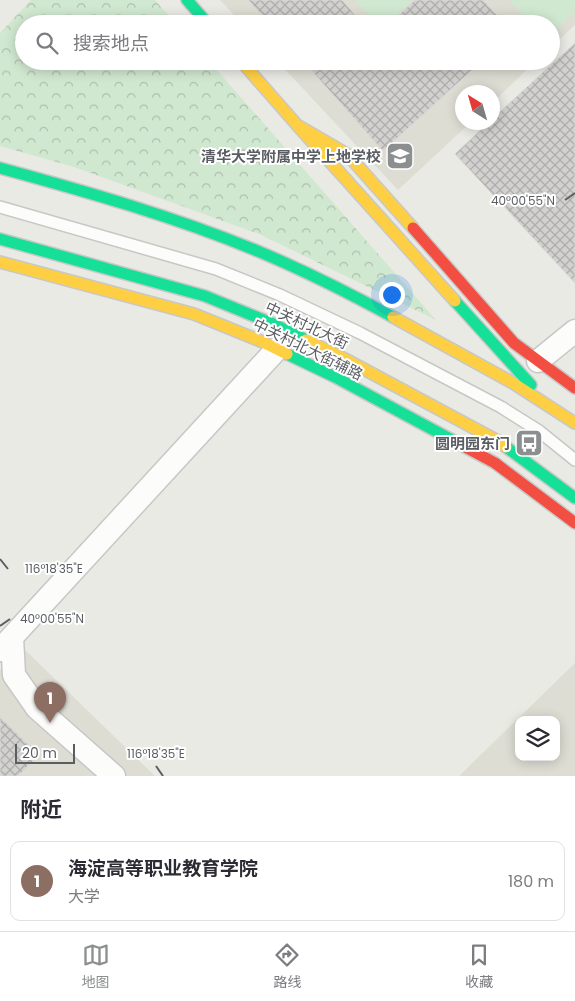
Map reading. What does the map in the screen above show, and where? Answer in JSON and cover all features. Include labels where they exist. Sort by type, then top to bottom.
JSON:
[{"type":"main road","points":[[187,0],[200,15]]},
{"type":"main road","points":[[249,70],[545,401]]},
{"type":"main road","points":[[297,125],[347,154],[514,343],[575,388]]},
{"type":"main road","points":[[0,168],[83,190],[226,239],[293,267],[369,303],[545,401],[575,423]]},
{"type":"main road","name":"中关村北大街","points":[[0,239],[205,296],[271,323],[345,359],[498,441],[575,498]]},
{"type":"main road","name":"中关村北大街辅路","points":[[0,262],[194,314],[277,349],[335,377],[495,463],[575,522]]},
{"type":"street","points":[[538,361],[575,331]]},
{"type":"street","points":[[114,776],[37,708],[14,675],[6,644],[277,349]]},
{"type":"lane","name":"中关村北大街","points":[[0,207],[216,269],[280,295],[360,333],[501,407],[539,431],[575,460]]},
{"type":"shaded area","points":[[220,0],[575,0],[575,25],[560,39],[560,15],[234,15]]},
{"type":"shaded area","name":"清华大学附属中学上地学校","points":[[285,70],[527,70],[500,95],[500,85],[455,85],[455,130],[462,130],[398,190]]},
{"type":"shaded area","points":[[22,647],[155,776],[0,776],[0,670]]},
{"type":"shaded area","points":[[575,663],[575,776],[459,776],[515,721],[515,761],[560,761],[560,716],[521,716]]},
{"type":"green space","points":[[31,0],[155,0],[168,15],[17,15]]},
{"type":"green space","points":[[355,0],[413,0],[397,15],[368,15]]},
{"type":"green space","points":[[509,0],[575,0],[575,12],[560,26],[560,15],[523,15]]},
{"type":"green space","points":[[15,17],[15,70],[217,70],[436,320],[259,234],[74,167],[0,146],[0,33]]},
{"type":"building","points":[[248,0],[342,0],[355,15],[262,15]]},
{"type":"building","points":[[415,0],[483,0],[497,15],[399,15]]},
{"type":"building","points":[[575,43],[575,283],[455,154],[480,130],[500,130],[500,112],[546,70],[560,70],[560,57]]},
{"type":"building","points":[[311,70],[472,70],[383,151]]},
{"type":"building","points":[[0,717],[39,755],[18,776],[0,776]]},
{"type":"traffic: fast","points":[[187,0],[200,15]]},
{"type":"traffic: fast","points":[[0,168],[132,206],[228,239],[310,275],[393,317]]},
{"type":"traffic: fast","points":[[0,239],[205,296],[271,323],[306,340]]},
{"type":"traffic: fast","points":[[455,301],[531,385]]},
{"type":"traffic: fast","points":[[287,354],[335,377],[467,448]]},
{"type":"traffic: fast","points":[[506,447],[575,498]]},
{"type":"traffic: slow","points":[[249,70],[297,125],[347,154],[413,228]]},
{"type":"traffic: slow","points":[[297,125],[455,301]]},
{"type":"traffic: slow","points":[[0,262],[194,314],[263,342],[287,354]]},
{"type":"traffic: slow","points":[[393,317],[513,383],[575,423]]},
{"type":"traffic: slow","points":[[306,340],[345,359],[506,447]]},
{"type":"traffic: jam","points":[[413,228],[514,343],[575,388]]},
{"type":"traffic: jam","points":[[467,448],[495,463],[575,523]]},
{"type":"place","name":"清华大学附属中学上地学校","points":[[400,156]]},
{"type":"place","name":"圆明园东门","points":[[529,443]]},
{"type":"place","name":"海淀高等职业教育学院","points":[[50,723]]}]
